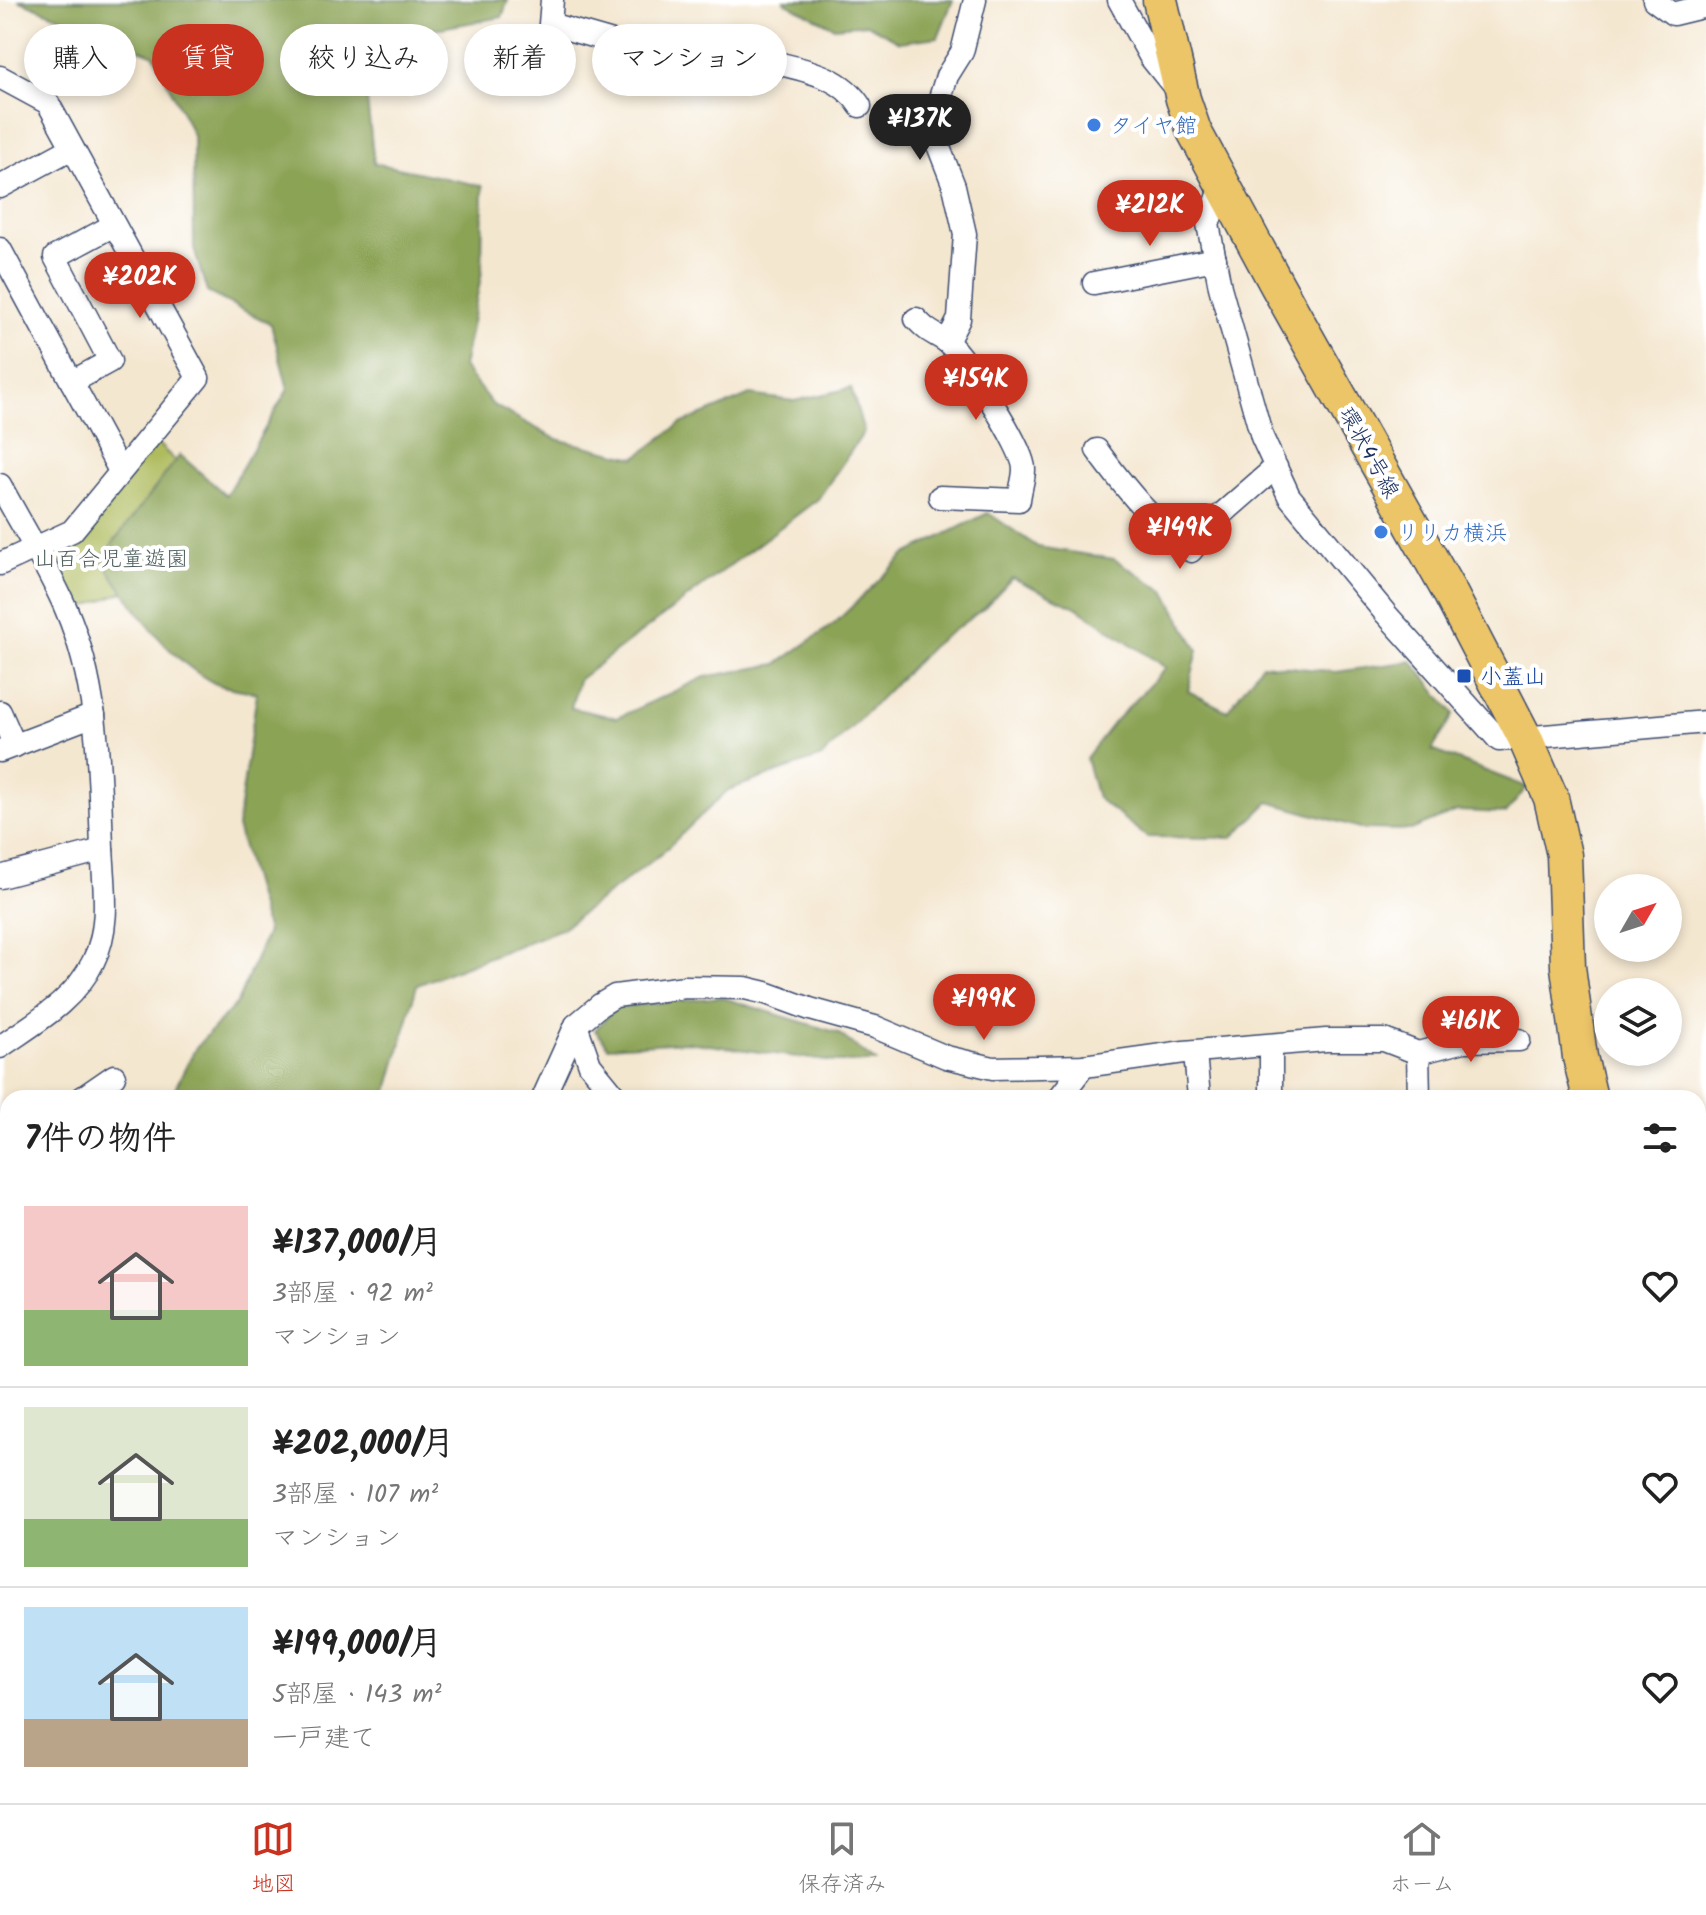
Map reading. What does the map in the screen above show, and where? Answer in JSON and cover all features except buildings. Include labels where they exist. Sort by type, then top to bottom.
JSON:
[{"type":"main road","name":"環状4号線","points":[[1160,0],[1183,99],[1194,131],[1222,187],[1450,593],[1525,738],[1551,798],[1564,855],[1568,967],[1580,1057],[1588,1090]]},
{"type":"street","points":[[552,0],[550,24],[735,77],[766,60],[805,68],[842,87],[853,95],[860,106]]},
{"type":"street","points":[[947,342],[959,319],[965,234],[954,186],[936,140],[936,111],[947,76],[962,52],[975,0]]},
{"type":"street","points":[[1119,0],[1151,58],[1183,99]]},
{"type":"street","points":[[1654,0],[1673,14],[1706,6]]},
{"type":"street","points":[[0,77],[48,103],[198,378],[72,531],[0,564]]},
{"type":"street","points":[[0,187],[72,148]]},
{"type":"street","points":[[1222,187],[1208,224],[1220,287],[1262,437],[1289,496],[1366,590],[1499,740],[1706,722]]},
{"type":"street","points":[[72,382],[110,361],[55,257],[114,225]]},
{"type":"street","points":[[0,249],[120,471]]},
{"type":"street","points":[[1094,283],[1215,259]]},
{"type":"street","points":[[916,319],[930,334],[947,342],[970,371],[999,415],[1024,468],[1019,500],[940,497]]},
{"type":"street","points":[[1097,450],[1124,487],[1163,530],[1191,551],[1214,521],[1276,467]]},
{"type":"street","points":[[0,485],[66,609],[83,660],[98,736],[106,906],[94,962],[79,984],[60,1005],[0,1047]]},
{"type":"street","points":[[0,712],[8,748],[94,715]]},
{"type":"street","points":[[0,877],[102,850]]},
{"type":"street","points":[[547,1090],[576,1025],[600,1005],[615,996],[685,987],[745,988],[875,1027],[946,1057],[993,1068],[1084,1066],[1326,1040],[1384,1040],[1418,1053],[1464,1041],[1519,1040]]},
{"type":"street","points":[[576,1025],[590,1065],[610,1090]]},
{"type":"street","points":[[1271,1046],[1271,1090]]},
{"type":"street","points":[[1195,1052],[1198,1090]]},
{"type":"street","points":[[1418,1053],[1419,1090]]},
{"type":"street","points":[[1065,1090],[1084,1066]]},
{"type":"street","points":[[94,1090],[114,1076]]},
{"type":"green space","points":[[18,0],[508,0],[502,17],[448,27],[448,24],[280,24],[280,96],[366,96],[374,163],[483,186],[482,272],[463,367],[493,405],[556,439],[635,458],[680,424],[750,395],[794,401],[851,388],[864,432],[818,499],[578,680],[571,708],[617,718],[705,677],[777,664],[835,623],[906,554],[988,513],[1038,547],[1114,559],[1165,591],[1198,650],[1188,691],[1227,711],[1262,664],[1336,672],[1412,661],[1454,714],[1432,750],[1527,787],[1506,813],[1457,811],[1411,830],[1364,829],[1269,802],[1232,838],[1147,837],[1097,798],[1086,758],[1115,721],[1166,668],[1078,608],[1012,578],[983,609],[933,645],[822,757],[728,790],[661,854],[561,929],[417,985],[388,1090],[174,1090],[196,1047],[237,1003],[267,932],[237,827],[257,693],[214,683],[179,659],[150,628],[101,559],[180,455],[226,495],[288,389],[271,324],[207,292],[194,249],[193,135],[174,96],[264,96],[264,24],[152,24],[152,54],[136,48],[136,24],[77,24]]},
{"type":"green space","points":[[784,0],[953,0],[938,37],[900,42],[867,24],[834,27]]},
{"type":"green space","name":"山百合児童遊園","points":[[157,443],[187,472],[139,586],[74,611],[50,551]]},
{"type":"green space","points":[[720,997],[838,1033],[876,1062],[834,1062],[687,1042],[608,1047],[595,1030],[616,1007]]},
{"type":"place","name":"タイヤ館","points":[[1094,125]]},
{"type":"place","name":"リリカ横浜","points":[[1381,532]]},
{"type":"place","name":"小蓋山","points":[[1464,676]]}]
